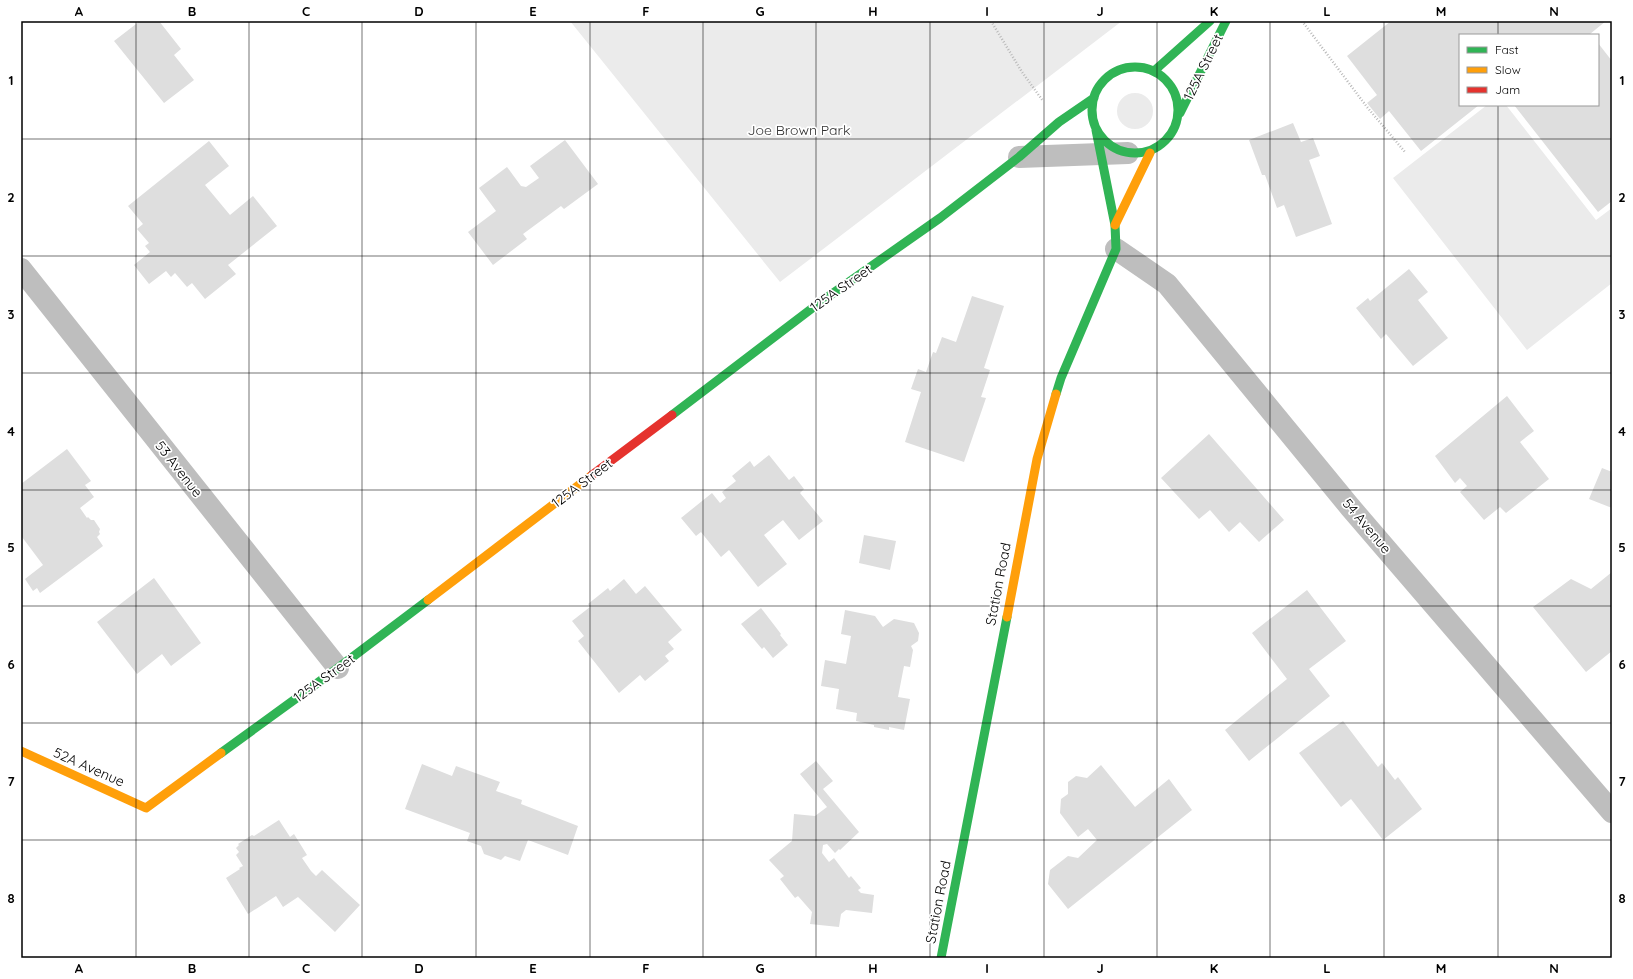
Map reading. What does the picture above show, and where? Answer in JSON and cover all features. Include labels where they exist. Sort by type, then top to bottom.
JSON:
[{"type":"street","name":"125A Street","points":[[1154,71],[1210,21]]},
{"type":"street","name":"125A Street","points":[[1180,113],[1226,21]]},
{"type":"street","points":[[1019,157],[1150,153],[1168,139],[1176,126],[1180,113],[1178,99],[1173,88],[1166,79],[1154,71],[1143,67],[1130,67],[1117,70],[1107,77],[1098,87],[1094,98],[1092,113],[1096,130],[1105,142],[1114,149],[1128,153]]},
{"type":"street","name":"125A Street","points":[[146,808],[338,668],[819,303],[940,218],[1019,157],[1059,122],[1094,98]]},
{"type":"street","name":"Station Road","points":[[941,958],[1037,459],[1061,378],[1116,249],[1115,225],[1096,130]]},
{"type":"street","name":"Station Road","points":[[1115,225],[1150,153]]},
{"type":"street","name":"54 Avenue","points":[[1116,249],[1167,284],[1350,507],[1612,812]]},
{"type":"street","name":"53 Avenue","points":[[21,269],[338,668]]},
{"type":"street","name":"52A Avenue","points":[[21,752],[146,808]]},
{"type":"path","points":[[991,21],[1022,72],[1045,103]]},
{"type":"path","points":[[1302,21],[1367,107],[1405,152]]},
{"type":"green space","name":"Joe Brown Park","points":[[570,21],[1122,21],[780,282]]},
{"type":"green space","points":[[1135,93],[1145,96],[1150,101],[1153,111],[1150,121],[1145,126],[1135,129],[1125,126],[1120,121],[1117,111],[1120,101],[1125,96]]},
{"type":"green space","points":[[1486,106],[1507,106],[1596,220],[1612,208],[1612,283],[1527,350],[1393,178]]},
{"type":"building","points":[[140,21],[159,21],[181,49],[174,55],[194,80],[164,103],[114,41]]},
{"type":"building","points":[[1391,21],[1606,21],[1590,34],[1459,34],[1459,106],[1478,106],[1421,151],[1389,111],[1380,119],[1367,103],[1377,95],[1347,56]]},
{"type":"building","points":[[1599,44],[1612,61],[1612,201],[1598,212],[1515,106],[1599,106]]},
{"type":"building","points":[[1293,123],[1301,142],[1313,138],[1320,156],[1309,160],[1332,224],[1296,237],[1284,205],[1277,208],[1265,175],[1262,175],[1249,140]]},
{"type":"building","points":[[565,140],[598,184],[564,209],[561,206],[523,234],[527,239],[493,265],[468,232],[496,211],[479,188],[507,167],[521,186],[526,187],[539,178],[530,166]]},
{"type":"building","points":[[209,141],[229,166],[205,185],[230,215],[253,196],[277,226],[228,265],[236,274],[205,299],[192,283],[187,287],[175,273],[171,277],[166,271],[149,284],[134,265],[150,252],[145,246],[149,243],[137,229],[143,224],[128,206]]},
{"type":"building","points":[[1409,269],[1428,292],[1418,300],[1448,338],[1413,366],[1386,334],[1381,339],[1356,308],[1368,298],[1370,301]]},
{"type":"building","points":[[972,296],[1004,306],[984,368],[990,370],[981,397],[986,398],[964,462],[905,442],[921,392],[911,389],[918,369],[926,372],[933,352],[936,353],[942,337],[956,342]]},
{"type":"building","points":[[1507,396],[1534,431],[1520,442],[1549,479],[1506,513],[1500,507],[1484,520],[1460,492],[1467,486],[1460,478],[1455,483],[1435,456]]},
{"type":"building","points":[[1209,434],[1284,520],[1259,542],[1240,522],[1229,532],[1210,510],[1199,519],[1161,478]]},
{"type":"building","points":[[67,449],[91,481],[85,485],[94,497],[80,508],[87,518],[88,517],[91,520],[94,520],[100,529],[100,534],[97,537],[103,546],[40,593],[37,588],[33,591],[25,579],[43,565],[22,537],[21,538],[21,484]]},
{"type":"building","points":[[769,455],[789,480],[794,476],[804,489],[800,493],[823,521],[799,540],[783,520],[764,535],[787,564],[758,587],[729,550],[721,557],[701,532],[696,536],[681,518],[712,493],[720,503],[726,498],[722,492],[736,481],[732,476],[750,461],[754,467]]},
{"type":"building","points":[[1602,468],[1612,472],[1612,508],[1589,499]]},
{"type":"building","points":[[864,535],[896,541],[890,570],[859,563]]},
{"type":"building","points":[[1612,572],[1612,651],[1586,672],[1533,607],[1571,579],[1591,589]]},
{"type":"building","points":[[154,578],[201,643],[171,666],[162,654],[137,674],[97,622]]},
{"type":"building","points":[[624,579],[636,594],[645,586],[682,630],[668,642],[674,649],[665,656],[669,661],[645,681],[640,675],[619,693],[578,641],[584,636],[572,621],[590,607],[588,604],[608,588],[610,591]]},
{"type":"building","points":[[1307,590],[1346,641],[1309,669],[1330,696],[1249,761],[1225,730],[1287,679],[1252,633]]},
{"type":"building","points":[[761,608],[788,645],[773,658],[764,647],[762,649],[741,624]]},
{"type":"building","points":[[845,610],[875,616],[883,627],[894,619],[914,623],[919,633],[918,641],[911,646],[913,650],[910,667],[904,666],[898,697],[910,699],[904,730],[889,727],[889,730],[856,721],[857,713],[836,709],[839,689],[821,686],[825,660],[846,664],[851,636],[841,634]]},
{"type":"building","points":[[1343,721],[1378,767],[1382,763],[1395,780],[1398,777],[1422,809],[1383,840],[1351,799],[1341,807],[1299,753]]},
{"type":"building","points":[[816,761],[833,781],[823,789],[859,832],[835,853],[827,844],[823,845],[822,853],[829,862],[834,858],[849,878],[851,876],[861,888],[858,890],[861,893],[874,895],[872,913],[846,910],[841,914],[839,927],[810,924],[812,912],[798,896],[795,898],[780,879],[784,876],[769,860],[792,841],[794,814],[815,816],[827,807],[800,774]]},
{"type":"building","points":[[422,764],[452,776],[456,766],[500,782],[496,791],[522,800],[521,804],[578,826],[568,855],[528,840],[520,861],[505,856],[501,860],[484,854],[481,846],[467,841],[470,833],[405,809]]},
{"type":"building","points":[[1101,765],[1135,807],[1169,779],[1192,810],[1068,909],[1048,884],[1050,870],[1068,856],[1078,858],[1097,840],[1088,829],[1078,837],[1060,813],[1061,799],[1068,794],[1068,782],[1076,776],[1087,778]]},
{"type":"building","points":[[279,820],[290,837],[294,834],[307,855],[302,858],[311,871],[316,876],[322,870],[360,905],[335,932],[298,897],[283,907],[276,896],[248,914],[226,878],[243,866],[236,855],[239,852],[236,848],[239,845],[238,844]]},
{"type":"traffic: fast","points":[[1154,71],[1210,21]]},
{"type":"traffic: fast","points":[[1180,113],[1226,21]]},
{"type":"traffic: fast","points":[[1127,67],[1143,67],[1152,70],[1166,79],[1175,93],[1178,102],[1178,110],[1178,118],[1175,127],[1166,141],[1152,150],[1143,153],[1127,153],[1111,146],[1104,141],[1099,134],[1092,118],[1092,102],[1099,86],[1104,79],[1111,74],[1127,67]]},
{"type":"traffic: fast","points":[[672,415],[819,303],[940,218],[1019,157],[1059,122],[1094,98]]},
{"type":"traffic: fast","points":[[1056,394],[1061,378],[1116,249],[1115,225],[1096,130]]},
{"type":"traffic: fast","points":[[221,753],[428,600]]},
{"type":"traffic: fast","points":[[941,958],[1007,617]]},
{"type":"traffic: slow","points":[[1115,225],[1150,153]]},
{"type":"traffic: slow","points":[[1007,617],[1037,459],[1056,394]]},
{"type":"traffic: slow","points":[[428,600],[592,475]]},
{"type":"traffic: slow","points":[[21,751],[146,808],[221,753]]},
{"type":"traffic: jam","points":[[592,475],[672,415]]}]
